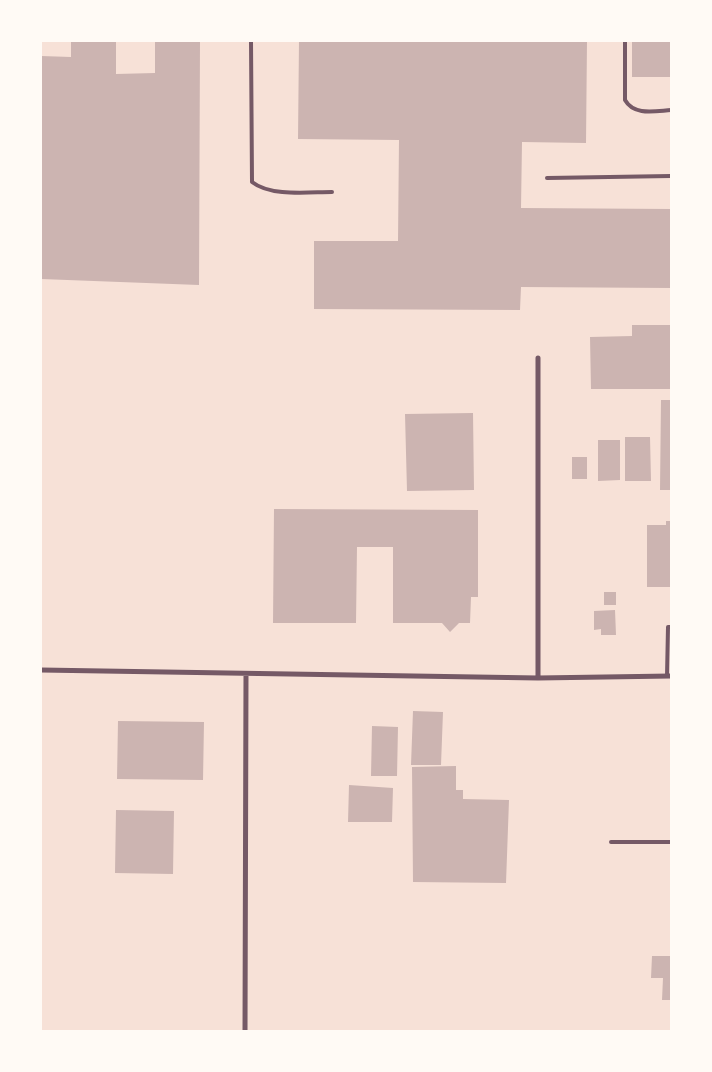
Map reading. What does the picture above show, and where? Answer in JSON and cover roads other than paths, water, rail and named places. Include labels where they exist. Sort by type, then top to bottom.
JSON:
[{"type":"street","points":[[538,358],[538,678]]},
{"type":"street","points":[[41,670],[538,678],[669,676]]},
{"type":"street","points":[[245,1031],[246,674]]},
{"type":"lane","points":[[251,41],[252,182],[260,188],[275,191],[332,192]]},
{"type":"lane","points":[[625,41],[625,100],[634,110],[671,110]]},
{"type":"lane","points":[[547,178],[671,176]]},
{"type":"lane","points":[[669,676],[668,627],[671,627]]},
{"type":"lane","points":[[611,842],[671,842]]}]
